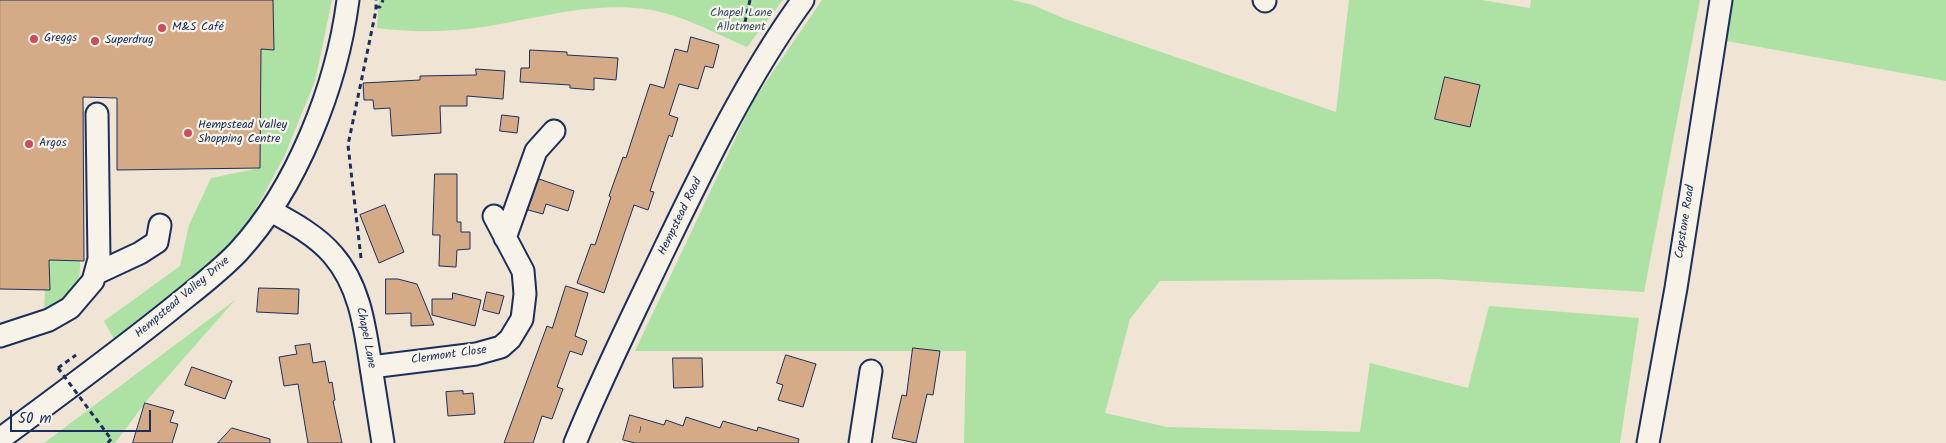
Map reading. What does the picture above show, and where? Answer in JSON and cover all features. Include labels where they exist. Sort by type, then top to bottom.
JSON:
[{"type":"street","name":"Hempstead Valley Drive","points":[[0,438],[103,364],[227,263],[271,211],[302,154],[328,90],[340,49],[348,0]]},
{"type":"street","name":"Hempstead Road","points":[[575,443],[593,400],[685,207],[740,99],[803,0]]},
{"type":"street","name":"Capstone Road","points":[[1648,443],[1677,278],[1721,0]]},
{"type":"street","points":[[0,336],[49,320],[70,308],[93,281],[99,259],[97,114]]},
{"type":"street","points":[[504,238],[536,151],[554,131]]},
{"type":"street","name":"Chapel Lane","points":[[271,211],[292,223],[325,247],[342,266],[354,291],[363,317],[383,443]]},
{"type":"street","name":"Clermont Close","points":[[371,367],[476,354],[501,347],[510,339],[522,319],[525,294],[523,271],[494,216]]},
{"type":"street","points":[[95,274],[140,253],[157,242],[160,224]]},
{"type":"street","points":[[860,443],[871,372]]},
{"type":"path","points":[[361,259],[348,145],[376,0]]},
{"type":"path","points":[[376,7],[380,7],[383,0]]},
{"type":"path","points":[[750,0],[745,22],[781,34]]},
{"type":"path","points":[[58,368],[111,439],[108,443]]},
{"type":"green space","points":[[273,0],[332,0],[315,81],[284,157],[239,240],[115,341],[104,321],[180,266],[189,225],[211,178],[260,168],[261,49],[273,50]]},
{"type":"green space","name":"Chapel Lane Allotment","points":[[379,0],[783,0],[747,47],[671,15],[658,11],[623,7],[556,13],[468,29],[411,31],[377,28]]},
{"type":"green space","points":[[822,0],[1012,0],[1033,5],[1065,19],[1336,112],[1349,0],[1482,0],[1530,8],[1531,0],[1700,0],[1644,292],[1436,279],[1160,281],[1130,319],[1105,413],[1167,427],[1360,432],[1370,363],[1468,388],[1489,306],[1639,318],[1620,443],[964,443],[966,351],[635,351],[753,101]]},
{"type":"green space","points":[[1727,0],[1946,0],[1946,81],[1721,40]]},
{"type":"green space","points":[[49,260],[80,261],[80,270],[77,283],[70,294],[53,310],[44,310],[45,290],[50,290]]},
{"type":"green space","points":[[235,300],[148,399],[115,443],[44,443]]},
{"type":"building","name":"Hempstead Valley Shopping Centre","points":[[0,0],[273,0],[274,50],[261,49],[260,168],[117,170],[117,98],[83,97],[84,261],[49,260],[50,290],[0,289]]},
{"type":"building","points":[[691,37],[719,45],[713,68],[705,66],[698,89],[679,84],[669,115],[678,118],[672,137],[669,135],[650,191],[654,192],[648,210],[634,205],[604,293],[577,283],[591,244],[595,245],[611,197],[609,196],[623,157],[626,158],[650,84],[664,88],[675,49],[687,52]]},
{"type":"building","points":[[530,50],[567,52],[567,55],[618,58],[616,80],[594,78],[594,90],[570,88],[570,85],[520,82],[521,68],[529,68]]},
{"type":"building","points":[[476,69],[505,71],[503,99],[467,96],[467,106],[440,106],[441,133],[392,136],[390,108],[374,109],[373,100],[364,100],[363,83],[420,80],[420,76],[476,75]]},
{"type":"building","points":[[1445,77],[1480,85],[1470,127],[1435,119]]},
{"type":"building","points":[[502,115],[519,117],[517,133],[500,131]]},
{"type":"building","points":[[435,174],[457,174],[457,222],[461,222],[461,232],[470,232],[470,249],[457,250],[456,267],[439,266],[440,235],[433,235]]},
{"type":"building","points":[[539,179],[574,191],[568,211],[546,204],[543,214],[528,210]]},
{"type":"building","points":[[385,205],[404,252],[379,263],[360,215]]},
{"type":"building","points":[[386,279],[398,279],[417,284],[434,325],[411,326],[411,313],[386,314]]},
{"type":"building","points":[[566,286],[588,293],[575,336],[587,341],[582,355],[570,351],[557,387],[563,389],[552,419],[542,416],[533,443],[504,443],[547,326],[552,328]]},
{"type":"building","points":[[259,288],[299,289],[298,314],[257,312]]},
{"type":"building","points":[[487,292],[504,296],[499,314],[483,310]]},
{"type":"building","points":[[453,293],[481,300],[475,326],[432,315],[432,299],[452,299]]},
{"type":"building","points":[[310,344],[313,363],[325,361],[329,383],[332,382],[335,400],[333,401],[342,443],[308,443],[298,384],[284,386],[279,357],[297,354],[295,346]]},
{"type":"building","points":[[913,348],[940,351],[933,395],[927,394],[916,443],[892,438],[902,395],[906,396]]},
{"type":"building","points":[[786,355],[816,364],[803,407],[778,400],[783,385],[777,383]]},
{"type":"building","points":[[673,358],[702,358],[703,387],[674,388]]},
{"type":"building","points":[[192,367],[232,381],[225,399],[185,385]]},
{"type":"building","points":[[463,391],[463,394],[473,393],[475,414],[448,416],[446,392]]},
{"type":"building","points":[[145,403],[174,411],[170,422],[178,424],[172,443],[133,443]]},
{"type":"building","points":[[630,415],[664,425],[666,420],[683,426],[686,417],[720,428],[723,421],[757,431],[758,427],[799,439],[798,443],[635,443],[623,440]]},
{"type":"building","points":[[232,428],[270,439],[270,443],[218,443]]},
{"type":"place","name":"M&S Café","points":[[162,28]]},
{"type":"place","name":"Greggs","points":[[34,39]]},
{"type":"place","name":"Superdrug","points":[[95,41]]},
{"type":"place","name":"Hempstead Valley Shopping Centre","points":[[188,133]]},
{"type":"place","name":"Argos","points":[[29,144]]}]
